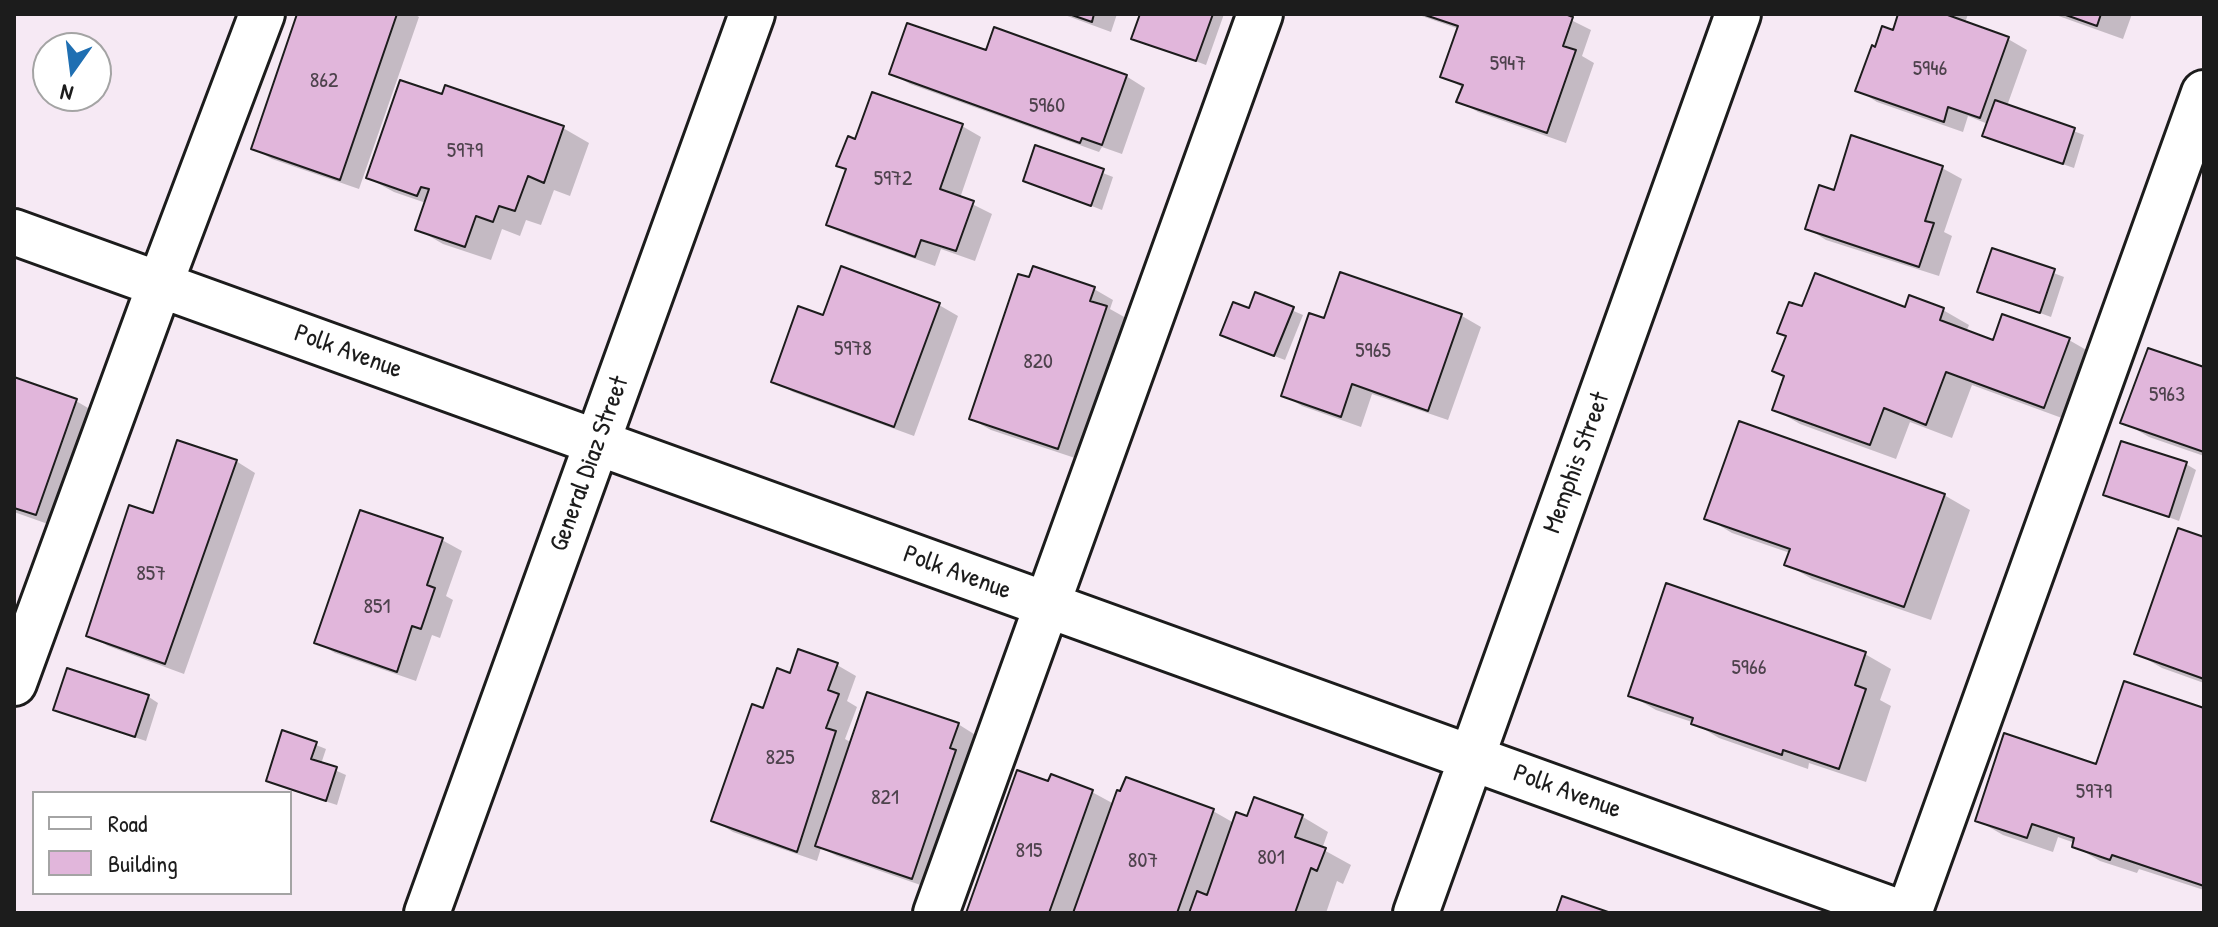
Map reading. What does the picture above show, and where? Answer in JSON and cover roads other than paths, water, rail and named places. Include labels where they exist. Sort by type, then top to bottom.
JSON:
[{"type":"street","points":[[14,683],[262,14]]},
{"type":"street","name":"General Diaz Street","points":[[427,913],[752,14]]},
{"type":"street","points":[[936,913],[1260,14]]},
{"type":"street","name":"Memphis Street","points":[[1416,913],[1738,14]]},
{"type":"street","points":[[1909,913],[2204,93]]},
{"type":"street","name":"Polk Avenue","points":[[14,232],[1901,913]]}]
